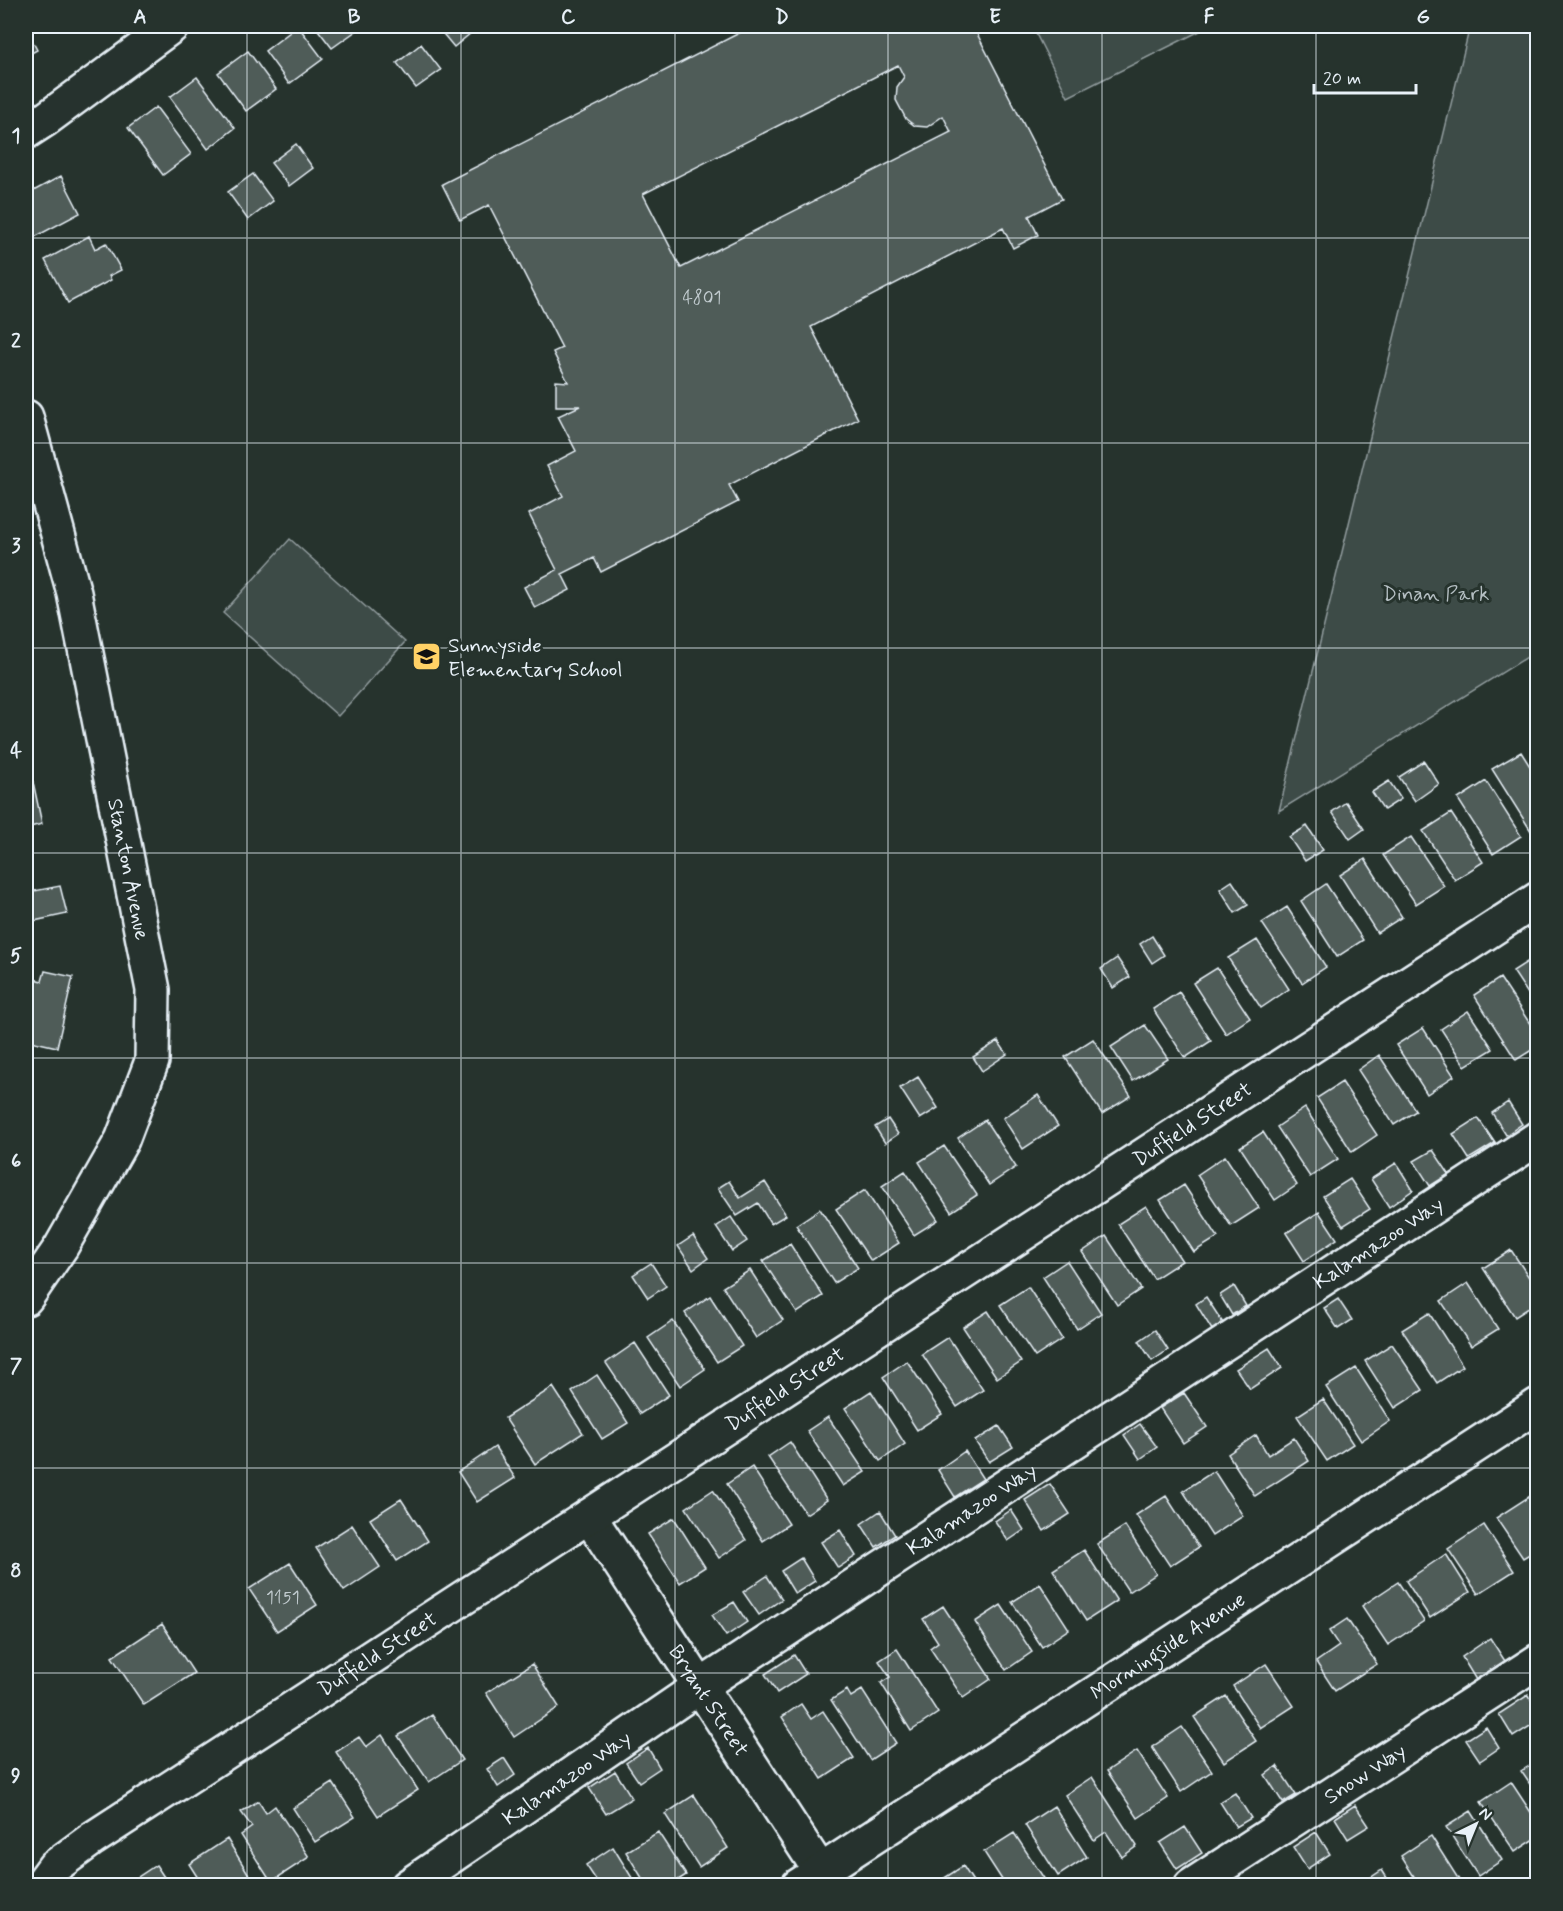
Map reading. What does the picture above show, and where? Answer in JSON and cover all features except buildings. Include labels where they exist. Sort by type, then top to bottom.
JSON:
[{"type":"street","points":[[26,132],[172,26]]},
{"type":"street","name":"Stanton Avenue","points":[[26,417],[74,594],[153,990],[152,1061],[122,1140],[61,1247],[26,1298]]},
{"type":"street","name":"Duffield Street","points":[[40,1886],[54,1867],[92,1839],[1538,899]]},
{"type":"street","name":"Kalamazoo Way","points":[[408,1886],[699,1687],[1538,1138]]},
{"type":"street","name":"Morningside Avenue","points":[[816,1881],[1538,1405]]},
{"type":"street","name":"Bryant Street","points":[[589,1516],[699,1687],[816,1881]]},
{"type":"street","name":"Snow Way","points":[[1191,1886],[1538,1661]]},
{"type":"green space","points":[[1032,26],[1210,26],[1068,97]]},
{"type":"green space","name":"Dinan Park","points":[[1470,26],[1537,26],[1537,651],[1279,811]]},
{"type":"green space","points":[[290,539],[405,642],[338,716],[223,613]]},
{"type":"place","name":"Sunnyside Elementary School","points":[[427,657]]}]
